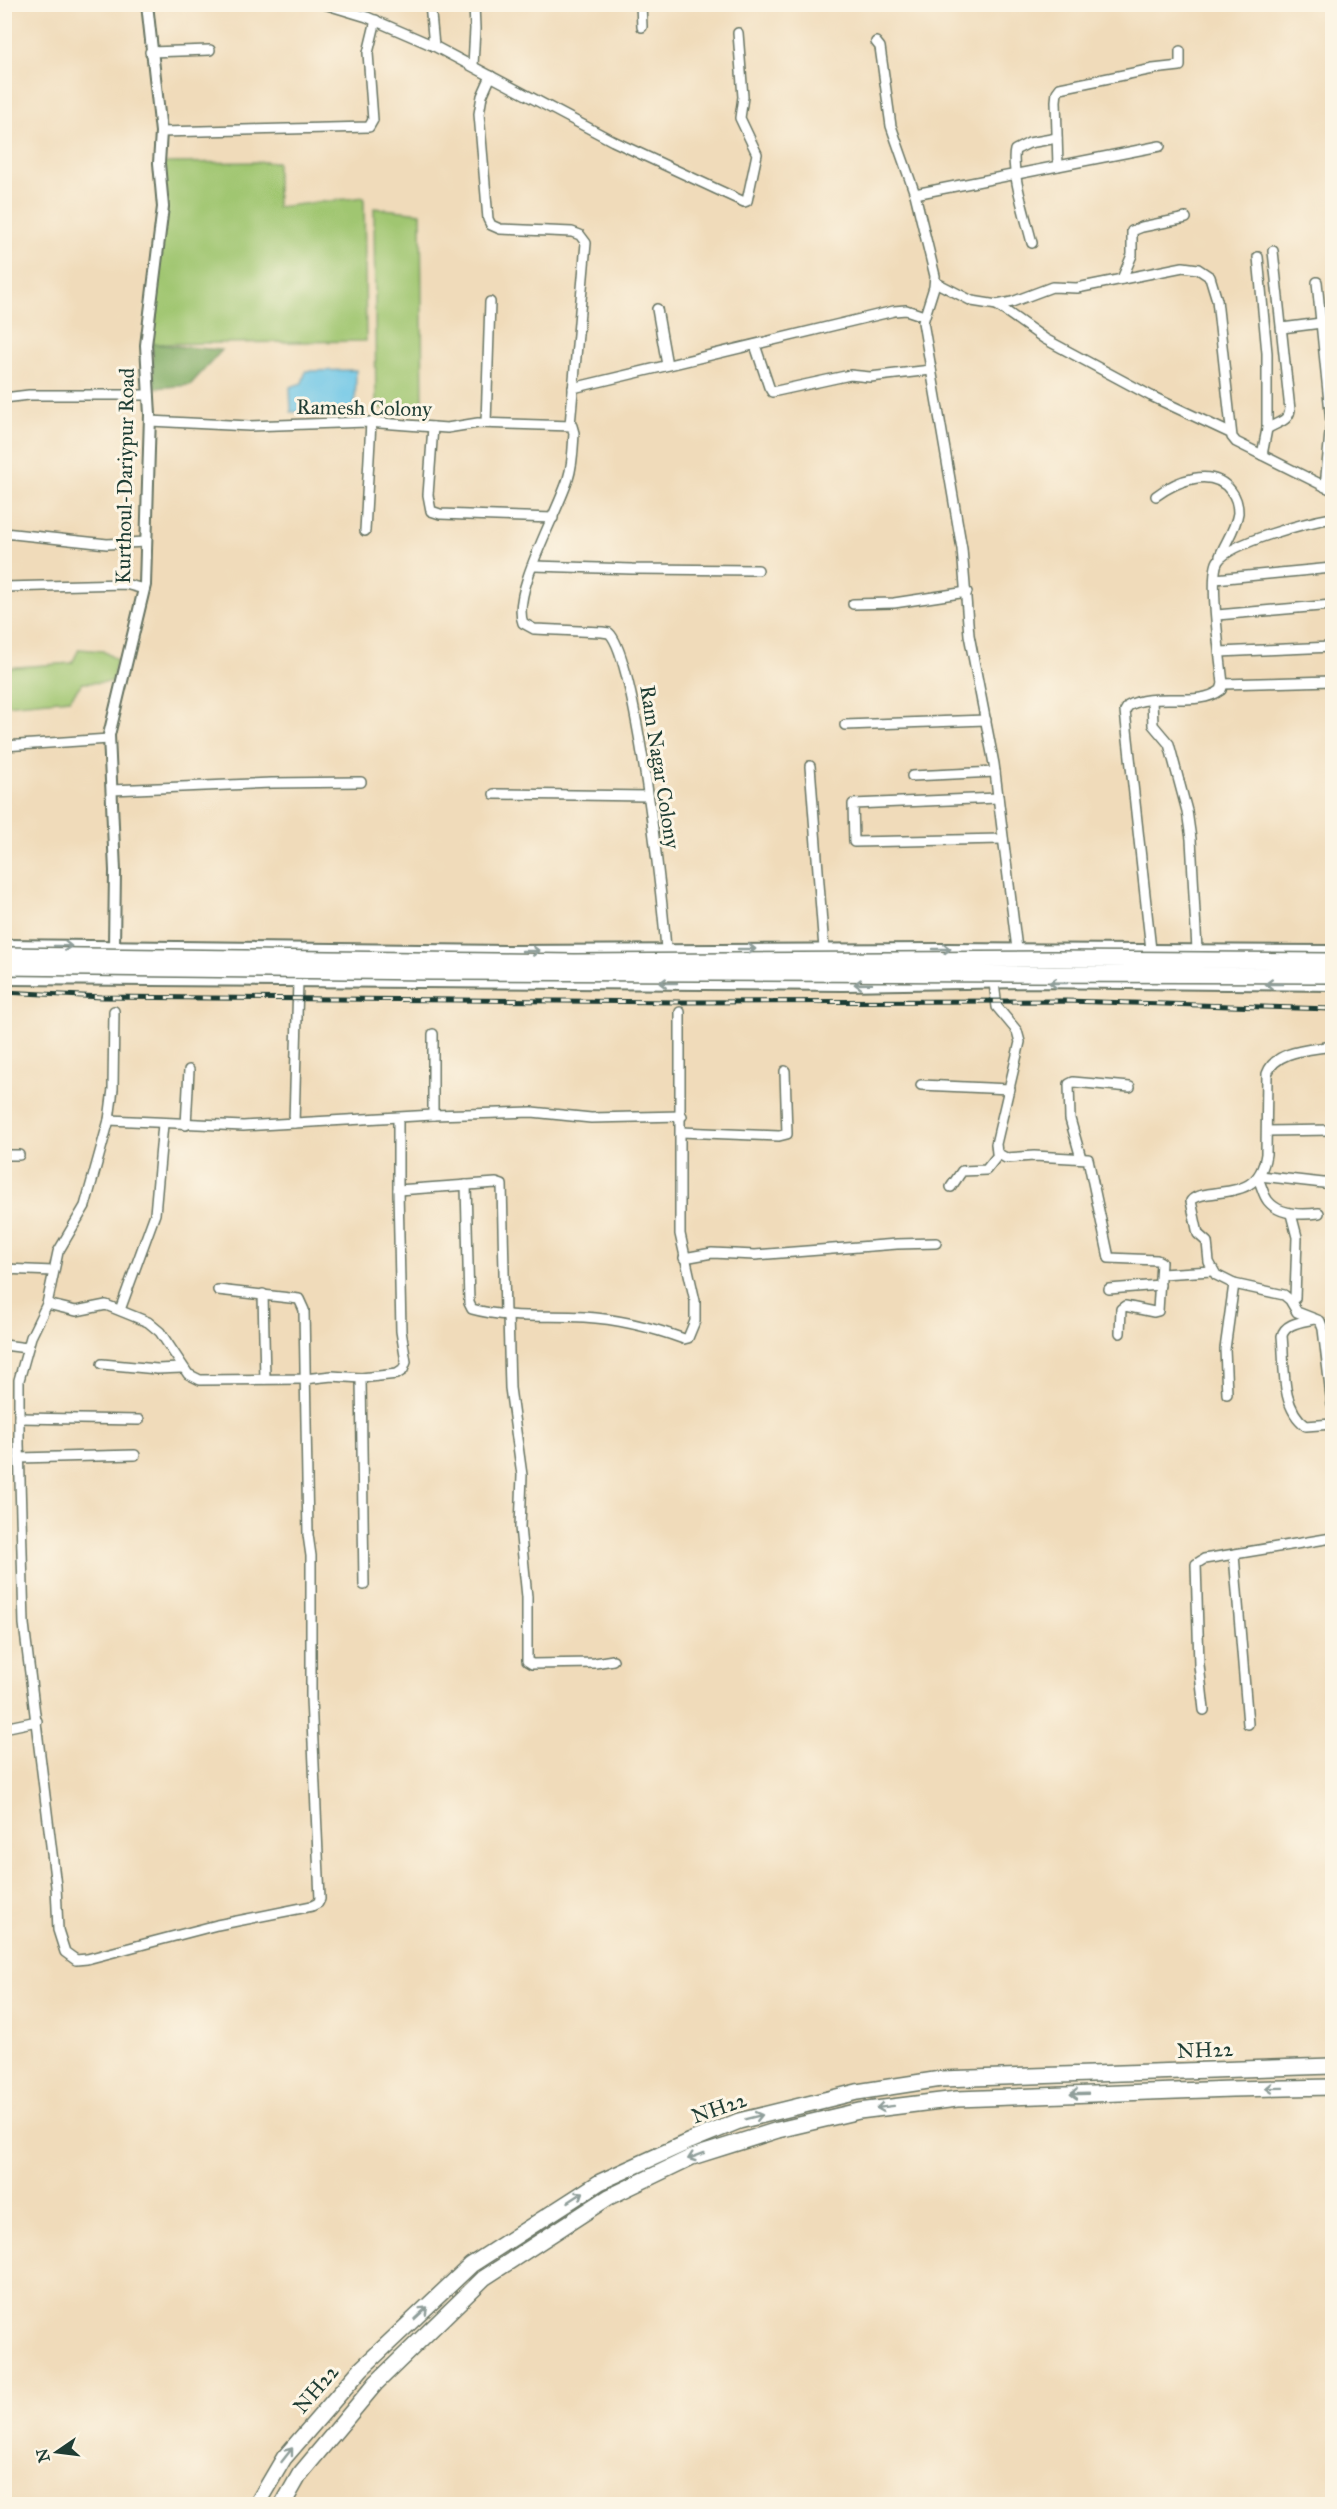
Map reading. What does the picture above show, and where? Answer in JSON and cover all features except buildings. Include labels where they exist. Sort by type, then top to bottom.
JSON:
[{"type":"highway","points":[[4,955],[574,962],[1042,959],[1332,961]]},
{"type":"highway","points":[[4,967],[431,972],[1332,975]]},
{"type":"highway","name":"NH22","points":[[257,2505],[284,2458],[361,2369],[471,2265],[600,2182],[690,2141],[740,2121],[857,2092],[941,2079],[1332,2066]]},
{"type":"highway","name":"NH22","points":[[283,2505],[300,2474],[376,2383],[484,2278],[609,2197],[692,2157],[778,2130],[859,2111],[957,2098],[1232,2088],[1332,2088]]},
{"type":"street","name":"Kurthoul-Dariypur Road","points":[[114,947],[115,871],[109,739],[144,589],[150,421],[146,345],[163,207],[159,163],[160,132],[150,52],[147,4]]},
{"type":"street","points":[[324,4],[376,20],[434,46],[614,141],[746,201],[757,154],[740,118],[743,97],[738,33]]},
{"type":"street","points":[[430,4],[434,46]]},
{"type":"street","points":[[473,65],[476,29],[474,4]]},
{"type":"street","points":[[640,4],[642,27]]},
{"type":"street","points":[[160,132],[369,127],[373,120],[368,53],[376,20]]},
{"type":"street","points":[[876,42],[880,47],[891,126],[915,194],[935,282],[924,316],[962,549],[969,635],[995,772],[1017,949]]},
{"type":"street","points":[[150,52],[210,50]]},
{"type":"street","points":[[1058,166],[1056,101],[1060,88],[1153,69],[1180,66],[1180,51]]},
{"type":"street","name":"Ram Nagar Colony","points":[[491,76],[482,96],[479,114],[491,225],[500,229],[572,232],[580,235],[586,243],[573,388],[568,478],[523,593],[520,608],[523,623],[534,629],[602,632],[612,636],[633,699],[664,906],[666,950]]},
{"type":"street","points":[[1032,243],[1013,156],[1015,150],[1029,143],[1057,138]]},
{"type":"street","points":[[915,194],[1160,146]]},
{"type":"street","points":[[1122,279],[1132,255],[1132,231],[1186,218]]},
{"type":"street","points":[[1267,429],[1289,417],[1290,410],[1273,251]]},
{"type":"street","points":[[1258,257],[1267,353],[1267,429],[1262,455]]},
{"type":"street","points":[[935,282],[972,301],[997,305],[1012,302],[1052,287],[1077,288],[1183,267],[1198,269],[1210,277],[1216,300],[1230,433],[1236,442],[1329,489],[1331,422],[1317,282]]},
{"type":"street","points":[[486,423],[490,302]]},
{"type":"street","points":[[997,305],[1045,339],[1151,396],[1230,433]]},
{"type":"street","points":[[657,309],[667,365]]},
{"type":"street","points":[[573,388],[899,310],[924,316]]},
{"type":"street","points":[[1282,328],[1321,323]]},
{"type":"street","points":[[755,345],[768,387],[772,392],[850,375],[870,377],[931,370]]},
{"type":"street","points":[[4,398],[29,395],[149,394]]},
{"type":"street","name":"Ramesh Colony","points":[[150,421],[249,426],[372,422],[447,428],[466,423],[572,427]]},
{"type":"street","points":[[364,531],[372,422]]},
{"type":"street","points":[[434,427],[428,495],[431,511],[440,514],[553,518]]},
{"type":"street","points":[[1150,950],[1125,719],[1128,706],[1133,703],[1209,696],[1221,690],[1223,684],[1215,579],[1218,561],[1237,519],[1238,511],[1234,494],[1227,485],[1216,479],[1195,479],[1169,486],[1156,496]]},
{"type":"street","points":[[1218,561],[1243,544],[1310,521],[1332,518]]},
{"type":"street","points":[[4,533],[107,544],[146,542]]},
{"type":"street","points":[[534,566],[758,570]]},
{"type":"street","points":[[1215,579],[1332,568]]},
{"type":"street","points":[[4,587],[125,584],[144,589]]},
{"type":"street","points":[[853,604],[894,603],[967,592]]},
{"type":"street","points":[[1217,615],[1332,605]]},
{"type":"street","points":[[1220,652],[1332,647]]},
{"type":"street","points":[[1223,684],[1332,681]]},
{"type":"street","points":[[1152,700],[1153,725],[1169,744],[1187,811],[1191,839],[1197,950]]},
{"type":"street","points":[[844,725],[986,720]]},
{"type":"street","points":[[4,746],[109,739]]},
{"type":"street","points":[[810,766],[824,949]]},
{"type":"street","points":[[912,776],[995,772]]},
{"type":"street","points":[[112,790],[272,783],[361,782]]},
{"type":"street","points":[[494,794],[648,796]]},
{"type":"street","points":[[998,798],[853,804],[854,842],[1003,839]]},
{"type":"street","points":[[4,945],[508,951],[725,949],[1332,951]]},
{"type":"street","points":[[182,948],[182,981]]},
{"type":"street","points":[[723,984],[725,949]]},
{"type":"street","points":[[1211,950],[1212,984]]},
{"type":"street","points":[[4,979],[1332,985]]},
{"type":"street","points":[[294,1123],[298,981]]},
{"type":"street","points":[[951,1188],[962,1171],[986,1170],[998,1155],[996,1144],[1011,1089],[1019,1049],[1019,1036],[997,1007],[994,983]]},
{"type":"street","points":[[114,1011],[113,1089],[109,1120],[85,1206],[58,1252],[47,1304],[27,1348],[19,1380],[23,1603],[56,1886],[59,1939],[65,1952],[76,1960],[217,1925],[312,1906],[319,1902],[311,1698],[311,1556],[308,1535],[304,1310],[302,1301],[294,1298],[218,1290]]},
{"type":"street","points":[[466,1185],[469,1306],[474,1310],[507,1314],[610,1319],[654,1328],[686,1339],[694,1321],[695,1301],[684,1258],[679,1214],[682,1116],[680,1012]]},
{"type":"street","points":[[433,1034],[433,1115]]},
{"type":"street","points":[[1332,1046],[1287,1055],[1272,1063],[1267,1074],[1267,1131],[1264,1166],[1259,1177],[1240,1188],[1191,1200],[1198,1234],[1207,1242],[1212,1271],[1220,1278],[1234,1284],[1284,1295],[1297,1312],[1320,1321],[1323,1329],[1332,1405]]},
{"type":"street","points":[[186,1125],[189,1070]]},
{"type":"street","points":[[681,1132],[779,1136],[787,1134],[785,1071]]},
{"type":"street","points":[[1080,1158],[1070,1119],[1069,1084],[1073,1082],[1130,1087]]},
{"type":"street","points":[[921,1085],[1011,1089]]},
{"type":"street","points":[[109,1120],[243,1126],[532,1112],[591,1118],[682,1116]]},
{"type":"street","points":[[47,1304],[76,1311],[101,1305],[120,1310],[156,1327],[182,1368],[193,1378],[208,1381],[304,1379],[332,1376],[361,1378],[397,1374],[403,1370],[406,1362],[401,1331],[398,1118]]},
{"type":"street","points":[[120,1310],[155,1214],[163,1124]]},
{"type":"street","points":[[1267,1131],[1332,1130]]},
{"type":"street","points":[[4,1155],[19,1155]]},
{"type":"street","points":[[998,1155],[1006,1158],[1034,1156],[1080,1158],[1089,1161],[1109,1258],[1159,1260],[1162,1263],[1158,1311],[1125,1306],[1121,1312],[1120,1333]]},
{"type":"street","points":[[1259,1177],[1332,1184]]},
{"type":"street","points":[[1259,1177],[1270,1204],[1291,1214],[1319,1213]]},
{"type":"street","points":[[398,1190],[499,1183],[503,1187],[510,1388],[522,1475],[521,1545],[527,1597],[527,1661],[532,1664],[613,1660]]},
{"type":"street","points":[[1291,1214],[1296,1237],[1295,1298]]},
{"type":"street","points":[[684,1258],[712,1253],[755,1255],[936,1243]]},
{"type":"street","points":[[4,1269],[53,1271]]},
{"type":"street","points":[[1161,1274],[1212,1271]]},
{"type":"street","points":[[1227,1394],[1225,1349],[1234,1284]]},
{"type":"street","points":[[1109,1289],[1160,1285]]},
{"type":"street","points":[[263,1294],[265,1379]]},
{"type":"street","points":[[1316,1319],[1286,1327],[1283,1331],[1289,1404],[1294,1415],[1306,1426],[1332,1424]]},
{"type":"street","points":[[4,1345],[27,1348]]},
{"type":"street","points":[[102,1364],[158,1370],[182,1368]]},
{"type":"street","points":[[361,1378],[363,1585]]},
{"type":"street","points":[[19,1418],[139,1420]]},
{"type":"street","points":[[19,1458],[135,1455]]},
{"type":"street","points":[[1204,1710],[1199,1665],[1196,1564],[1204,1559],[1332,1538]]},
{"type":"street","points":[[1234,1555],[1248,1724]]},
{"type":"street","points":[[4,1728],[37,1721]]},
{"type":"green space","points":[[277,162],[277,207],[364,197],[366,341],[152,344],[159,163]]},
{"type":"green space","points":[[374,208],[421,213],[423,410],[376,408]]},
{"type":"green space","points":[[152,344],[222,350],[190,385],[154,388]]},
{"type":"green space","points":[[79,649],[103,651],[117,660],[112,682],[82,683],[70,699],[5,705],[5,668],[72,663]]},
{"type":"water","points":[[356,370],[355,412],[291,412],[290,387],[302,383],[306,371]]},
{"type":"railway","points":[[4,992],[102,997],[680,1002],[1066,1001],[1332,1009]]}]
